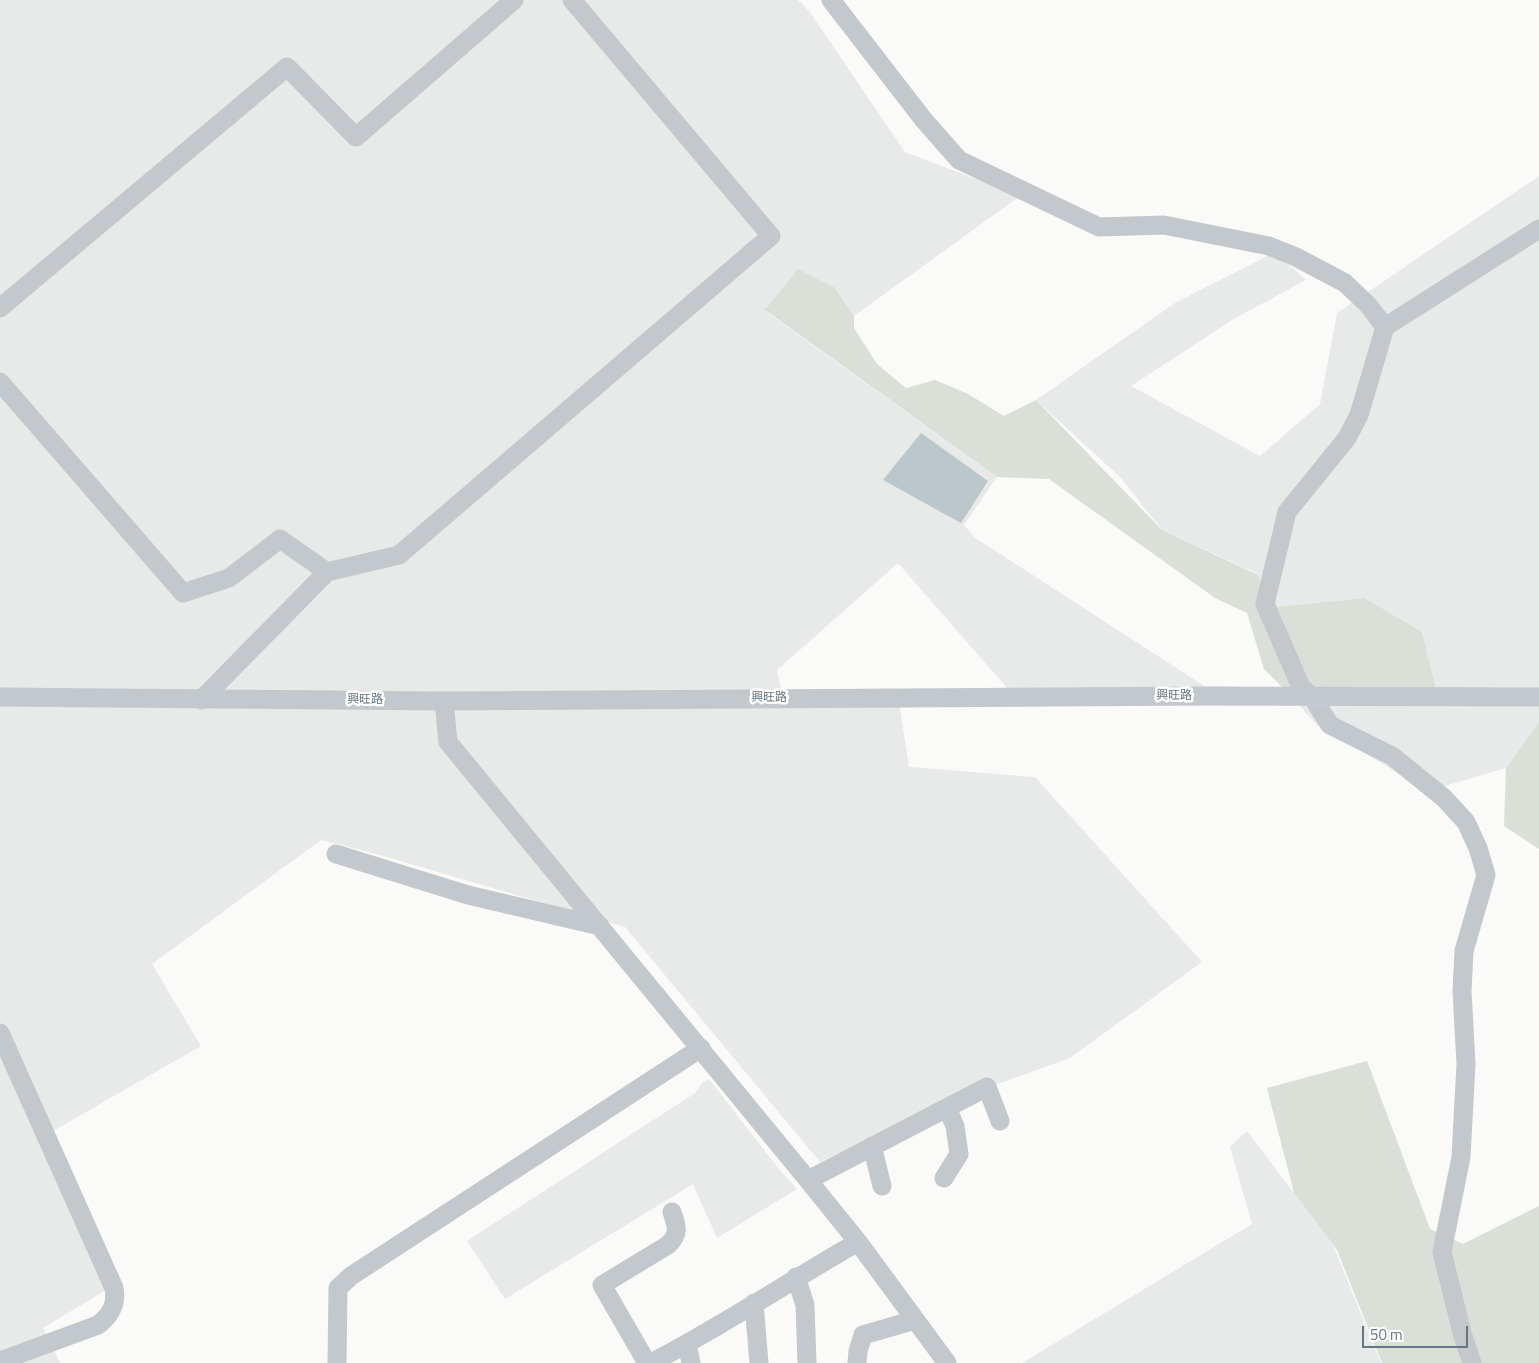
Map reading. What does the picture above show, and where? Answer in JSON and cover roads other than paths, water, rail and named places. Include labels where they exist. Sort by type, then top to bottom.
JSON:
[{"type":"street","points":[[0,308],[287,68],[356,137],[514,0]]},
{"type":"street","points":[[201,700],[327,572],[399,555],[771,236],[572,0]]},
{"type":"street","points":[[831,0],[923,119],[958,160],[1099,227],[1164,225],[1269,246],[1296,257],[1345,283],[1368,305],[1384,327]]},
{"type":"street","points":[[1472,1363],[1462,1333],[1442,1252],[1461,1157],[1466,1064],[1462,991],[1464,951],[1486,875],[1478,848],[1466,822],[1444,798],[1392,756],[1330,724],[1312,697],[1300,687],[1265,604],[1287,512],[1347,438],[1359,415],[1384,327],[1539,229]]},
{"type":"street","points":[[0,382],[183,593],[230,578],[280,540],[327,572]]},
{"type":"street","name":"興旺路","points":[[0,697],[444,701],[774,697],[1539,697]]},
{"type":"street","points":[[444,701],[448,742],[701,1048],[858,1242],[947,1363]]},
{"type":"street","points":[[336,854],[468,895],[600,926]]},
{"type":"street","points":[[0,1033],[110,1279],[115,1295],[110,1314],[98,1324],[0,1361]]},
{"type":"street","points":[[338,1363],[338,1288],[351,1276],[701,1048]]},
{"type":"street","points":[[808,1180],[987,1087],[1000,1121]]},
{"type":"street","points":[[944,1178],[959,1154],[955,1126],[947,1108]]},
{"type":"street","points":[[872,1146],[882,1186]]},
{"type":"street","points":[[672,1212],[677,1227],[676,1237],[668,1245],[602,1285],[649,1363],[688,1344],[858,1242]]},
{"type":"street","points":[[796,1278],[804,1305],[807,1363]]},
{"type":"street","points":[[754,1303],[759,1363]]},
{"type":"street","points":[[857,1363],[858,1351],[863,1335],[915,1320]]},
{"type":"street","points":[[688,1344],[691,1363]]}]
